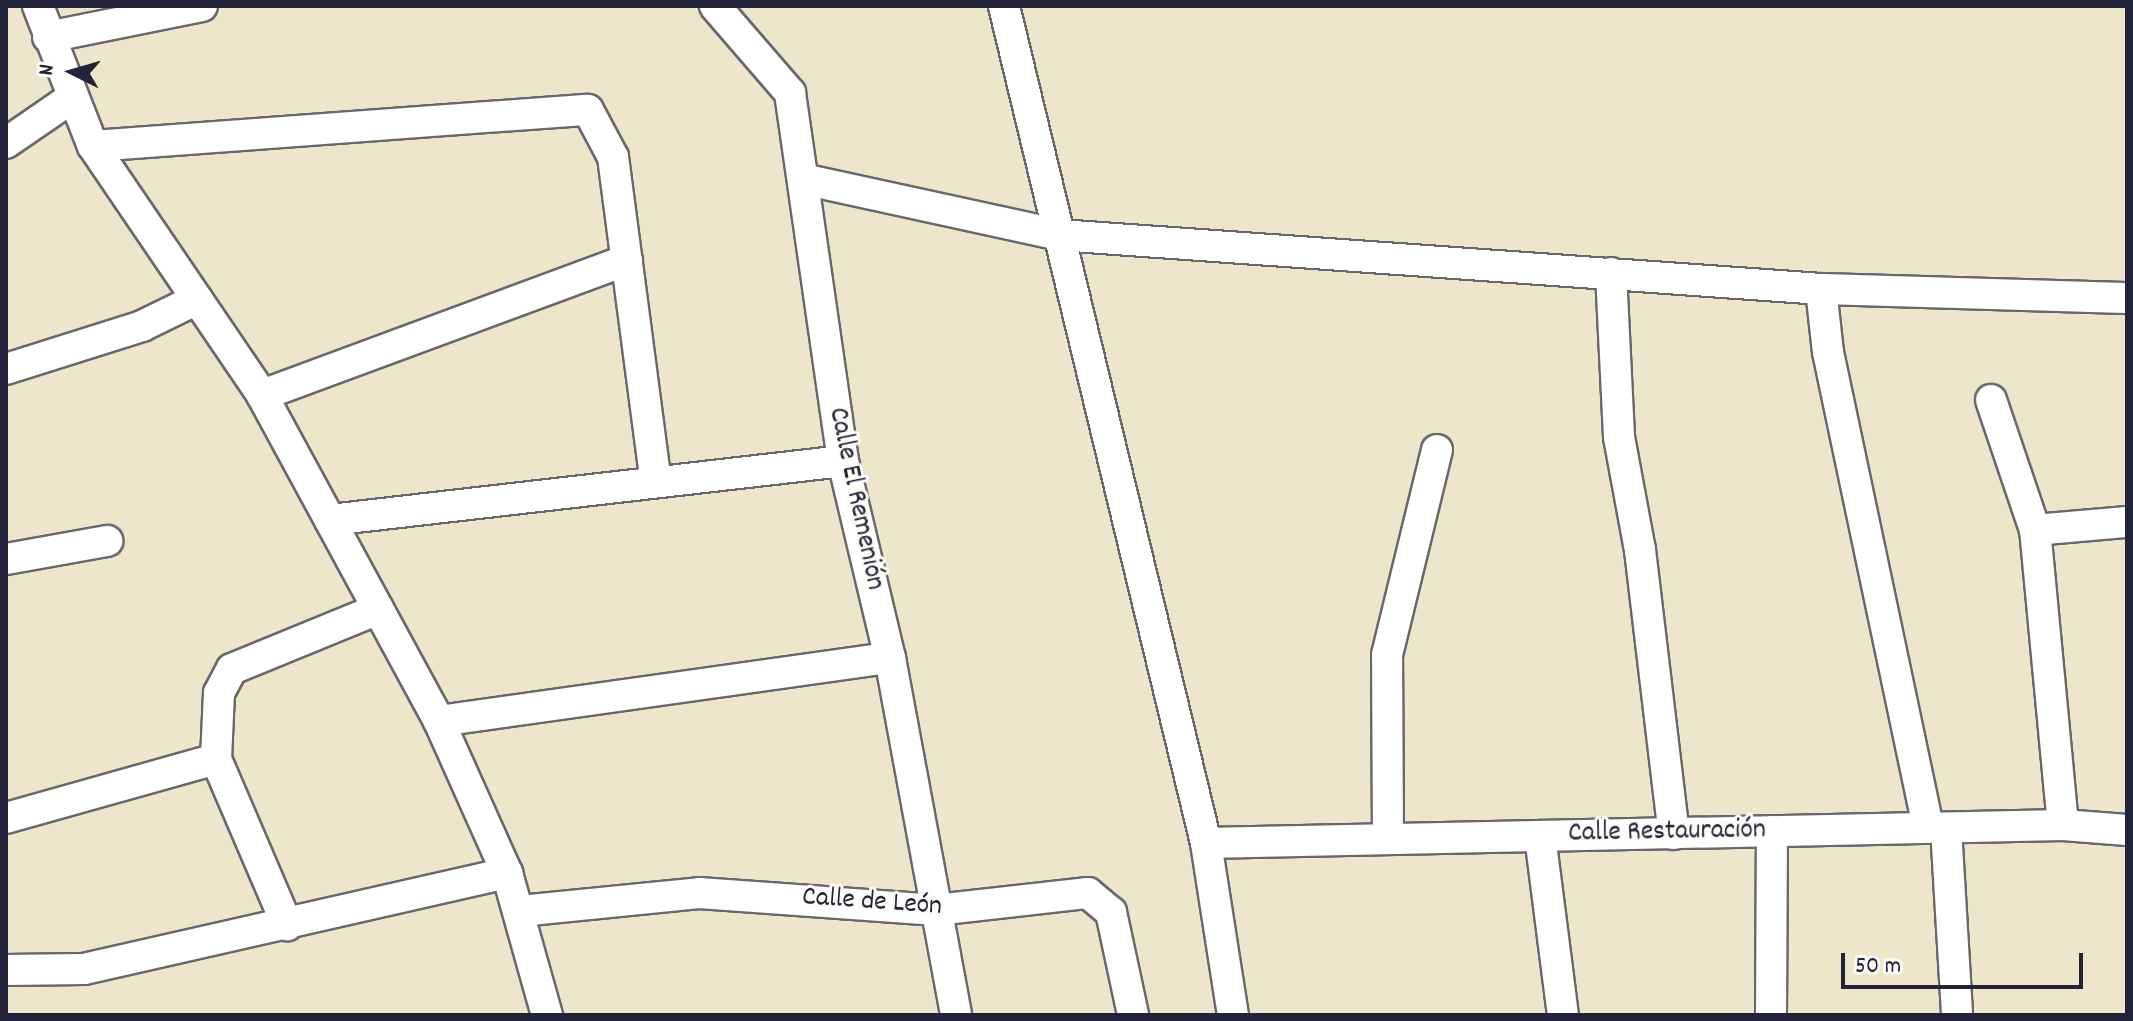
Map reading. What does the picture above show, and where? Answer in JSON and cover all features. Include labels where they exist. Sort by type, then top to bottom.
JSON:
[{"type":"street","points":[[38,6],[93,146],[262,395],[439,721],[507,873],[547,1015]]},
{"type":"street","points":[[48,37],[202,6]]},
{"type":"street","name":"Calle El Remenión","points":[[715,6],[790,93],[843,461],[890,658],[956,1015]]},
{"type":"street","points":[[1004,6],[1206,843],[1233,1015]]},
{"type":"street","points":[[6,143],[73,97]]},
{"type":"street","points":[[93,146],[588,110],[613,157],[656,482]]},
{"type":"street","points":[[803,179],[1059,235],[1331,259],[1611,273],[1821,289],[2127,298]]},
{"type":"street","points":[[262,395],[627,260]]},
{"type":"street","points":[[1611,273],[1619,437],[1640,550],[1674,834]]},
{"type":"street","points":[[1821,289],[1937,828],[1957,1015]]},
{"type":"street","points":[[6,369],[142,326],[197,299]]},
{"type":"street","points":[[1991,400],[2035,530],[2063,825]]},
{"type":"street","points":[[1388,839],[1387,655],[1437,450]]},
{"type":"street","points":[[330,520],[843,461]]},
{"type":"street","points":[[2035,530],[2127,522]]},
{"type":"street","points":[[6,559],[107,541]]},
{"type":"street","points":[[287,925],[216,759],[219,693],[232,669],[378,609]]},
{"type":"street","points":[[439,721],[890,658]]},
{"type":"street","points":[[6,818],[216,759]]},
{"type":"street","name":"Calle Restauración","points":[[1206,843],[2063,825],[2127,830]]},
{"type":"street","points":[[1771,1015],[1772,831]]},
{"type":"street","points":[[1540,836],[1563,1015]]},
{"type":"street","points":[[6,970],[84,969],[507,873]]},
{"type":"street","name":"Calle de León","points":[[520,911],[699,893],[936,910],[1088,893],[1102,899],[1133,1015]]}]
